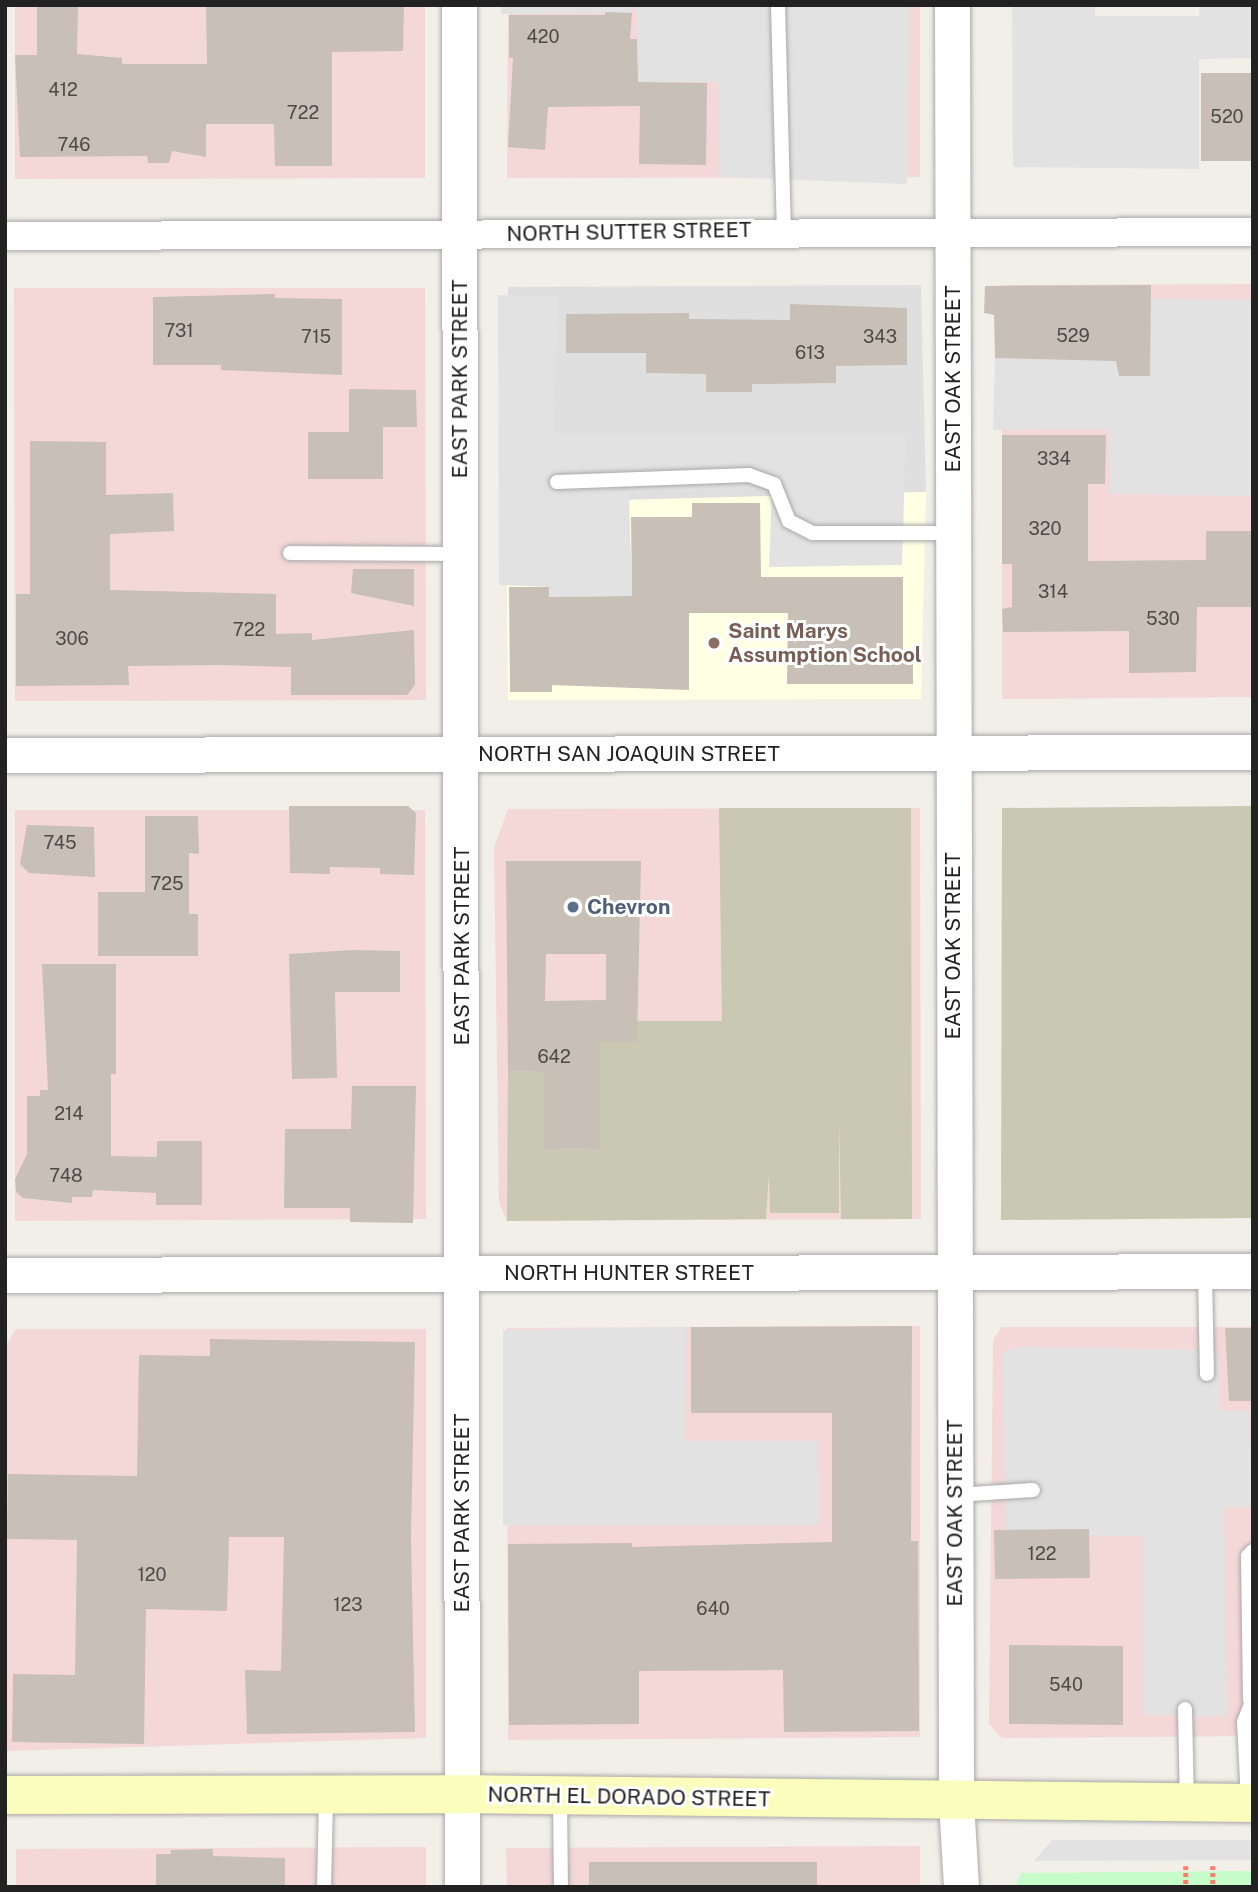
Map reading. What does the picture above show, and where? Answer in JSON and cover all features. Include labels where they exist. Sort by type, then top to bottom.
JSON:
[{"type":"main road","name":"NORTH EL DORADO STREET","points":[[5,1795],[461,1794],[956,1802],[1250,1803]]},
{"type":"street","name":"EAST PARK STREET","points":[[459,5],[462,1887]]},
{"type":"street","name":"EAST OAK STREET","points":[[952,5],[956,1802],[961,1887]]},
{"type":"street","name":"NORTH SUTTER STREET","points":[[5,236],[784,230],[1253,232]]},
{"type":"street","name":"NORTH SAN JOAQUIN STREET","points":[[5,755],[1253,752]]},
{"type":"street","name":"NORTH HUNTER STREET","points":[[5,1275],[1253,1271]]},
{"type":"lane","points":[[778,5],[784,230]]},
{"type":"lane","points":[[557,481],[749,475],[774,484],[789,521],[813,533],[953,533]]},
{"type":"lane","points":[[290,553],[461,554]]},
{"type":"lane","points":[[1205,1271],[1207,1374]]},
{"type":"lane","points":[[955,1496],[1033,1490]]},
{"type":"lane","points":[[1250,1803],[1244,1722],[1252,1700],[1248,1556],[1253,1551]]},
{"type":"lane","points":[[1185,1709],[1187,1803]]},
{"type":"lane","points":[[324,1887],[326,1794]]},
{"type":"lane","points":[[560,1796],[561,1887]]},
{"type":"path","points":[[1186,1866],[1186,1887]]},
{"type":"path","points":[[1213,1866],[1213,1887]]},
{"type":"shaded area","points":[[15,5],[425,5],[425,178],[15,179]]},
{"type":"shaded area","points":[[501,5],[632,5],[632,13],[501,14]]},
{"type":"shaded area","points":[[508,5],[920,5],[920,177],[507,178]]},
{"type":"shaded area","points":[[636,5],[909,5],[907,184],[719,177],[718,82],[638,82]]},
{"type":"shaded area","points":[[1012,5],[1095,5],[1095,16],[1199,16],[1200,5],[1253,5],[1253,58],[1199,59],[1199,169],[1013,167]]},
{"type":"shaded area","points":[[1253,284],[1253,697],[1002,699],[1002,285]]},
{"type":"shaded area","points":[[921,285],[926,492],[506,503],[508,287]]},
{"type":"shaded area","points":[[14,288],[425,288],[426,700],[15,701]]},
{"type":"shaded area","points":[[498,295],[558,296],[554,434],[906,434],[902,565],[769,567],[772,489],[629,493],[632,596],[549,597],[549,587],[499,585]]},
{"type":"shaded area","points":[[1151,299],[1253,300],[1253,496],[1110,494],[1109,429],[993,430],[995,358],[1116,361],[1119,376],[1150,376]]},
{"type":"shaded area","name":"Saint Marys Assumption School","points":[[926,492],[921,699],[508,700],[506,503]]},
{"type":"shaded area","points":[[1253,806],[1253,1218],[1001,1220],[1002,808]]},
{"type":"shaded area","points":[[719,808],[911,808],[912,1219],[841,1219],[839,1118],[839,1213],[770,1213],[769,1173],[766,1219],[507,1221],[508,1071],[544,1072],[544,1150],[600,1149],[600,1042],[637,1042],[637,1021],[722,1021]]},
{"type":"shaded area","points":[[920,808],[921,1219],[507,1221],[499,1202],[494,848],[508,809]]},
{"type":"shaded area","points":[[15,810],[425,810],[426,1219],[15,1221]]},
{"type":"shaded area","points":[[920,1326],[920,1737],[508,1740],[507,1328]]},
{"type":"shaded area","points":[[687,1327],[684,1441],[818,1441],[819,1525],[503,1525],[503,1330]]},
{"type":"shaded area","points":[[1002,1327],[1253,1327],[1253,1736],[1002,1738],[989,1724],[993,1340]]},
{"type":"shaded area","points":[[16,1329],[426,1329],[426,1738],[7,1751],[5,1347]]},
{"type":"shaded area","points":[[1018,1347],[1218,1350],[1220,1411],[1249,1411],[1252,1507],[1224,1508],[1227,1717],[1143,1715],[1142,1536],[1006,1535],[1002,1353]]},
{"type":"shaded area","points":[[1052,1840],[1253,1840],[1253,1860],[1034,1861]]},
{"type":"shaded area","points":[[920,1846],[920,1887],[507,1887],[506,1848]]},
{"type":"shaded area","points":[[426,1847],[426,1887],[16,1887],[16,1849]]},
{"type":"green space","points":[[1253,1871],[1253,1887],[1015,1887],[1021,1873]]},
{"type":"building","points":[[37,5],[78,5],[77,54],[122,58],[122,64],[207,64],[206,5],[404,5],[403,51],[332,52],[332,166],[275,166],[274,124],[206,124],[206,157],[172,151],[169,163],[148,163],[147,156],[20,157],[15,55],[37,55]]},
{"type":"building","points":[[605,12],[632,13],[630,39],[637,39],[638,82],[707,83],[706,165],[639,164],[640,106],[548,107],[545,150],[508,147],[513,58],[509,58],[509,15],[605,15]]},
{"type":"building","points":[[1201,73],[1253,73],[1253,161],[1201,161]]},
{"type":"building","points":[[1151,285],[1150,376],[1119,376],[1116,361],[995,358],[994,315],[984,313],[985,286]]},
{"type":"building","points":[[275,294],[275,298],[342,299],[342,375],[221,370],[221,365],[153,365],[153,297]]},
{"type":"building","points":[[790,304],[907,308],[907,365],[836,366],[836,383],[752,384],[752,392],[706,392],[706,374],[646,373],[646,353],[566,353],[566,314],[689,313],[689,319],[790,320]]},
{"type":"building","points":[[349,389],[416,390],[417,427],[383,427],[383,479],[308,479],[308,432],[349,432]]},
{"type":"building","points":[[1002,435],[1106,435],[1105,484],[1088,484],[1088,561],[1206,560],[1206,531],[1253,531],[1253,607],[1197,607],[1196,672],[1129,673],[1129,631],[1003,632],[1002,609],[1012,607],[1012,564],[1002,564]]},
{"type":"building","points":[[30,441],[106,442],[106,495],[173,493],[174,531],[110,534],[110,590],[276,594],[276,634],[312,633],[312,640],[414,630],[415,685],[407,695],[291,695],[291,667],[222,665],[128,666],[129,685],[16,686],[16,594],[30,594]]},
{"type":"building","points":[[692,503],[760,503],[761,577],[903,577],[903,660],[913,660],[913,684],[787,684],[788,613],[689,613],[689,690],[552,685],[552,692],[510,692],[509,587],[549,587],[549,597],[632,596],[631,517],[692,517]]},
{"type":"building","points":[[353,569],[414,569],[414,606],[351,593]]},
{"type":"building","points":[[289,806],[408,806],[416,813],[414,875],[380,874],[380,868],[330,867],[330,874],[290,873]]},
{"type":"building","points":[[145,816],[198,816],[199,854],[189,853],[189,914],[198,914],[198,956],[98,956],[98,892],[145,892]]},
{"type":"building","points":[[27,825],[94,827],[95,877],[29,873],[20,864]]},
{"type":"building","points":[[506,861],[641,861],[637,1042],[600,1042],[600,1149],[544,1150],[544,1072],[508,1071]],"holes":[[[546,954],[606,954],[606,1000],[545,1001]]]},
{"type":"building","points":[[353,950],[400,951],[400,992],[335,992],[337,1078],[292,1079],[289,954]]},
{"type":"building","points":[[42,964],[116,964],[116,1074],[111,1074],[111,1156],[157,1157],[157,1141],[202,1141],[202,1205],[156,1205],[156,1193],[93,1190],[92,1197],[72,1197],[72,1203],[23,1198],[16,1192],[15,1179],[27,1154],[27,1096],[40,1096],[40,1090],[48,1090]]},
{"type":"building","points":[[352,1086],[416,1086],[413,1223],[350,1222],[350,1208],[284,1208],[285,1129],[351,1129]]},
{"type":"building","points":[[912,1326],[911,1541],[918,1541],[919,1731],[784,1732],[783,1670],[639,1671],[639,1724],[509,1725],[508,1544],[632,1543],[632,1547],[832,1542],[832,1413],[691,1413],[691,1327]]},
{"type":"building","points":[[1225,1328],[1253,1328],[1253,1401],[1229,1401]]},
{"type":"building","points":[[210,1339],[415,1342],[411,1539],[415,1732],[247,1734],[245,1670],[281,1671],[284,1537],[229,1537],[227,1611],[146,1609],[144,1744],[12,1742],[13,1674],[75,1675],[77,1540],[7,1539],[8,1474],[137,1476],[139,1355],[210,1356]]},
{"type":"building","points":[[1089,1529],[1090,1578],[995,1579],[994,1530]]},
{"type":"building","points":[[1009,1645],[1123,1646],[1123,1725],[1009,1724]]},
{"type":"building","points":[[213,1849],[213,1856],[285,1858],[285,1887],[156,1887],[156,1854],[171,1854],[171,1850]]},
{"type":"building","points":[[589,1862],[817,1862],[817,1887],[589,1887]]},
{"type":"place","name":"Saint Marys Assumption School","points":[[714,643]]},
{"type":"place","name":"Chevron","points":[[573,907]]}]
